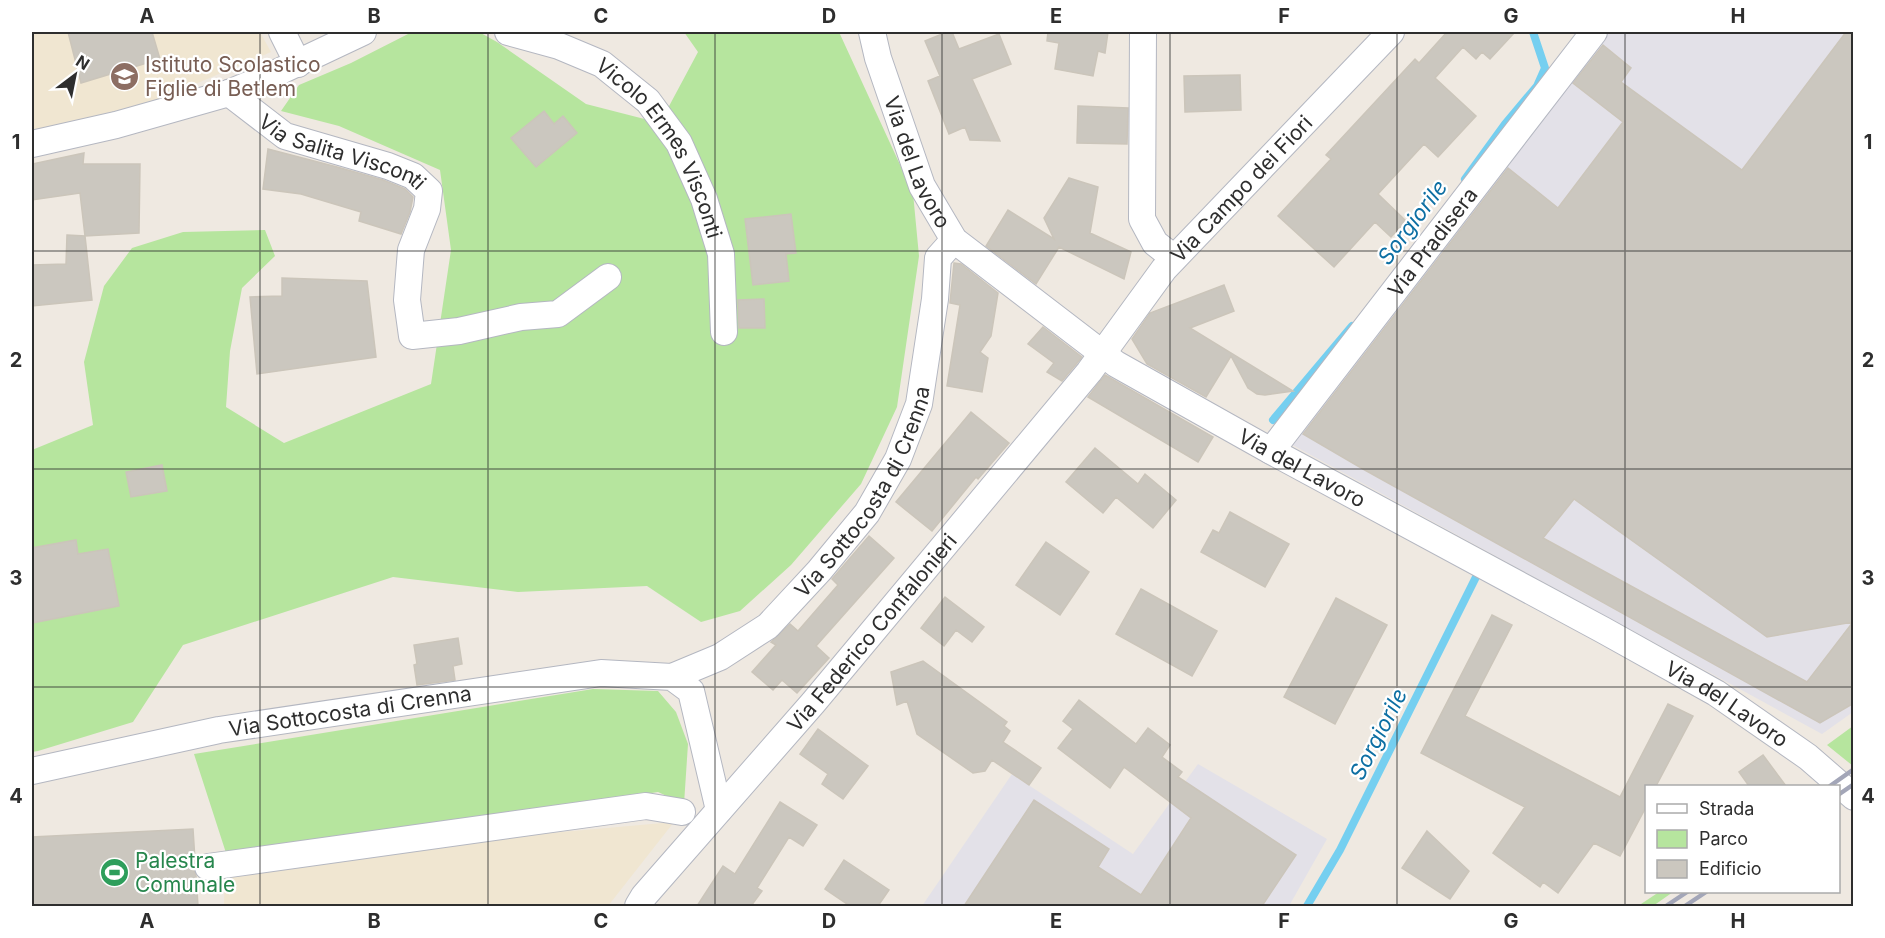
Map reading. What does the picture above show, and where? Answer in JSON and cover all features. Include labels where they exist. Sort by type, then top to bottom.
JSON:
[{"type":"street","points":[[282,32],[298,64]]},
{"type":"street","points":[[32,144],[116,125],[229,93],[298,64],[363,32]]},
{"type":"street","name":"Vicolo Ermes Visconti","points":[[508,32],[559,46],[602,64],[648,101],[679,142],[704,199],[721,254],[724,332]]},
{"type":"street","name":"Via del Lavoro","points":[[872,32],[878,58],[922,186],[954,240],[1101,354],[1271,451],[1716,693],[1808,757],[1854,797]]},
{"type":"street","points":[[1143,32],[1142,219],[1155,243],[1174,258]]},
{"type":"street","name":"Via Campo dei Fiori","points":[[1101,354],[1164,268],[1391,32]]},
{"type":"street","name":"Via Pradisera","points":[[1271,451],[1594,32]]},
{"type":"street","name":"Via Salita Visconti","points":[[229,93],[285,136],[388,166],[413,176],[429,191],[427,208],[411,250],[407,300],[412,336],[459,331],[521,317],[558,314],[608,277]]},
{"type":"street","name":"Via Sottocosta di Crenna","points":[[32,771],[219,730],[601,673],[672,677],[720,657],[768,626],[819,571],[867,513],[898,459],[919,404],[935,299],[938,258],[954,240]]},
{"type":"street","name":"Via Federico Confalonieri","points":[[638,906],[644,896],[813,703],[1083,379],[1101,354]]},
{"type":"street","points":[[672,677],[691,691],[719,810]]},
{"type":"street","points":[[208,867],[646,806],[682,812]]},
{"type":"shaded area","name":"Istituto Scolastico Figlie di Betlem","points":[[32,32],[260,32],[271,52],[160,99],[32,133]]},
{"type":"shaded area","points":[[1602,32],[1853,32],[1853,712],[1822,734],[1287,442]]},
{"type":"shaded area","points":[[1198,764],[1327,839],[1289,906],[922,906],[1012,774],[1133,854]]},
{"type":"shaded area","points":[[674,822],[608,906],[224,906],[225,862]]},
{"type":"green space","points":[[412,32],[479,32],[586,104],[660,123],[698,52],[684,32],[839,32],[913,193],[919,256],[897,407],[861,484],[791,565],[740,611],[701,622],[647,586],[518,592],[393,577],[183,645],[133,722],[32,752],[32,450],[93,425],[84,362],[104,286],[132,248],[183,232],[265,230],[275,256],[242,288],[230,351],[226,407],[284,443],[431,384],[451,250],[440,170],[339,126],[281,111],[299,85],[351,63]]},
{"type":"green space","points":[[593,689],[658,691],[676,712],[688,744],[684,804],[658,792],[227,856],[194,754]]},
{"type":"green space","points":[[1853,726],[1853,766],[1827,745]]},
{"type":"green space","points":[[1658,893],[1672,893],[1653,906],[1638,906]]},
{"type":"building","points":[[68,32],[152,32],[160,59],[81,83]]},
{"type":"building","points":[[952,32],[959,49],[999,34],[1011,64],[972,79],[1000,141],[970,140],[965,127],[949,134],[928,81],[940,76],[925,41]]},
{"type":"building","points":[[1048,32],[1108,32],[1105,53],[1098,51],[1093,76],[1055,69],[1059,43],[1047,41]]},
{"type":"building","points":[[1447,32],[1515,32],[1490,59],[1482,52],[1476,59],[1463,47],[1435,78],[1476,116],[1438,157],[1424,144],[1378,194],[1406,221],[1391,237],[1375,222],[1334,267],[1278,216],[1331,159],[1326,155],[1415,59],[1419,63]]},
{"type":"building","points":[[1846,32],[1854,32],[1854,703],[1820,723],[1303,434],[1508,168],[1558,208],[1623,122],[1573,83],[1603,45],[1631,68],[1621,82],[1742,170]],"holes":[[[1574,499],[1767,637],[1853,622],[1807,682],[1543,538]]]},
{"type":"building","points":[[1240,75],[1241,110],[1185,112],[1184,76]]},
{"type":"building","points":[[1078,106],[1128,108],[1127,144],[1077,143]]},
{"type":"building","points":[[544,111],[554,124],[563,116],[577,133],[536,167],[511,138]]},
{"type":"building","points":[[268,149],[383,180],[405,189],[413,197],[401,234],[359,221],[361,212],[301,194],[263,189]]},
{"type":"building","points":[[84,153],[83,164],[140,164],[139,233],[85,236],[80,193],[32,200],[32,164]]},
{"type":"building","points":[[1069,178],[1098,187],[1090,233],[1131,252],[1124,279],[1059,247],[1036,284],[986,246],[1008,210],[1054,239],[1044,218]]},
{"type":"building","points":[[791,214],[796,253],[786,254],[789,281],[753,285],[745,219]]},
{"type":"building","points":[[67,235],[85,236],[92,300],[32,306],[32,265],[66,264]]},
{"type":"building","points":[[954,263],[961,264],[998,293],[991,336],[980,352],[988,358],[982,392],[947,386],[960,305],[950,303]]},
{"type":"building","points":[[282,278],[367,281],[376,357],[257,374],[250,297],[282,296]]},
{"type":"building","points":[[1224,285],[1234,311],[1190,328],[1293,391],[1257,394],[1248,388],[1231,356],[1206,397],[1147,364],[1132,339],[1150,313]]},
{"type":"building","points":[[764,299],[765,328],[739,328],[738,300]]},
{"type":"building","points":[[1043,327],[1082,357],[1062,381],[1047,372],[1054,363],[1028,344]]},
{"type":"building","points":[[1105,375],[1213,437],[1198,462],[1088,397]]},
{"type":"building","points":[[971,412],[1009,443],[978,479],[976,477],[932,531],[896,502]]},
{"type":"building","points":[[1095,448],[1138,484],[1145,474],[1176,500],[1153,528],[1116,497],[1103,513],[1066,482]]},
{"type":"building","points":[[162,465],[167,491],[131,497],[126,472]]},
{"type":"building","points":[[1230,512],[1289,544],[1265,587],[1201,552],[1213,530],[1219,533]]},
{"type":"building","points":[[869,536],[894,558],[816,646],[829,658],[797,693],[782,680],[773,690],[752,672],[776,645],[771,642],[790,624],[798,631],[838,585],[832,579]]},
{"type":"building","points":[[76,540],[78,554],[108,549],[119,606],[32,623],[32,548]]},
{"type":"building","points":[[1046,542],[1089,572],[1060,615],[1016,585]]},
{"type":"building","points":[[1141,589],[1217,631],[1192,676],[1116,634]]},
{"type":"building","points":[[945,597],[984,627],[972,642],[956,630],[944,646],[921,628]]},
{"type":"building","points":[[1336,598],[1387,625],[1335,724],[1284,697]]},
{"type":"building","points":[[1492,615],[1512,625],[1465,716],[1620,797],[1668,704],[1693,716],[1657,785],[1645,785],[1645,809],[1620,856],[1594,843],[1558,893],[1543,882],[1540,887],[1493,853],[1525,807],[1421,753]]},
{"type":"building","points":[[458,638],[462,664],[453,666],[455,680],[417,685],[414,645]]},
{"type":"building","points":[[923,661],[1007,722],[1004,726],[1010,731],[1003,742],[1041,768],[1029,785],[992,760],[985,771],[973,773],[917,734],[907,701],[897,705],[891,672]]},
{"type":"building","points":[[1079,700],[1136,744],[1148,728],[1170,745],[1162,757],[1182,772],[1178,777],[1296,855],[1262,906],[964,906],[1034,800],[1109,849],[1098,867],[1141,895],[1191,818],[1124,767],[1110,788],[1058,748],[1073,729],[1063,721]]},
{"type":"building","points":[[818,729],[868,766],[843,799],[822,784],[828,774],[800,754]]},
{"type":"building","points":[[1763,755],[1785,785],[1748,785],[1739,772]]},
{"type":"building","points":[[780,802],[817,825],[803,846],[789,837],[757,888],[762,891],[751,906],[697,906],[723,866],[735,874]]},
{"type":"building","name":"Palestra Comunale","points":[[193,829],[195,860],[193,868],[196,876],[198,906],[32,906],[32,837]]},
{"type":"building","points":[[1427,831],[1469,871],[1450,899],[1402,868]]},
{"type":"building","points":[[844,860],[889,890],[878,906],[850,906],[825,889]]},
{"type":"waterway","name":"Sorgiorile","points":[[1465,179],[1505,124],[1537,86],[1545,68],[1533,32]]},
{"type":"waterway","name":"Sorgiorile","points":[[1273,420],[1352,326]]},
{"type":"waterway","name":"Sorgiorile","points":[[1307,906],[1340,850],[1477,575]]},
{"type":"railway","points":[[1831,785],[1854,769]]},
{"type":"railway","points":[[1840,794],[1854,784]]},
{"type":"railway","points":[[1666,906],[1686,893]]},
{"type":"railway","points":[[1685,906],[1704,893]]},
{"type":"place","name":"Istituto Scolastico Figlie di Betlem","points":[[124,76]]},
{"type":"place","name":"Palestra Comunale","points":[[114,872]]}]
